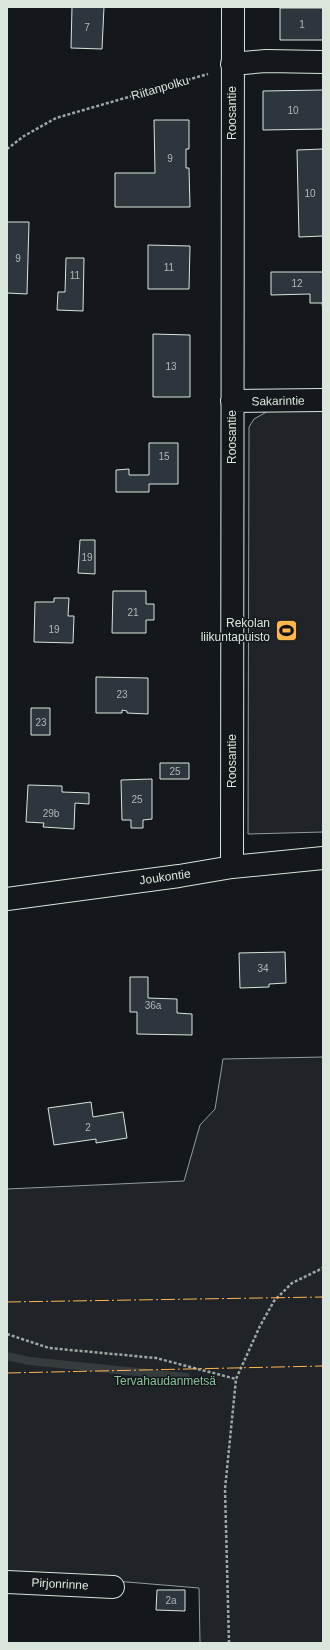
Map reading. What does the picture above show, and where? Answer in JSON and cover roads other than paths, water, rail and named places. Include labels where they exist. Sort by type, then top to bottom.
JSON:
[{"type":"street","name":"Roosantie","points":[[232,866],[233,7]]},
{"type":"street","points":[[232,64],[266,61],[323,62]]},
{"type":"street","name":"Sakarintie","points":[[232,401],[323,400]]},
{"type":"street","name":"Joukontie","points":[[7,899],[179,876],[232,866],[323,858]]},
{"type":"street","name":"Pirjonrinne","points":[[7,1582],[113,1587]]},
{"type":"waterway","points":[[7,1356],[29,1361],[186,1377]]},
{"type":"place","name":"Rekolan liikuntapuisto","points":[[286,630]]},
{"type":"park label","name":"Tervahaudanmetsä","points":[[165,1381]]}]
